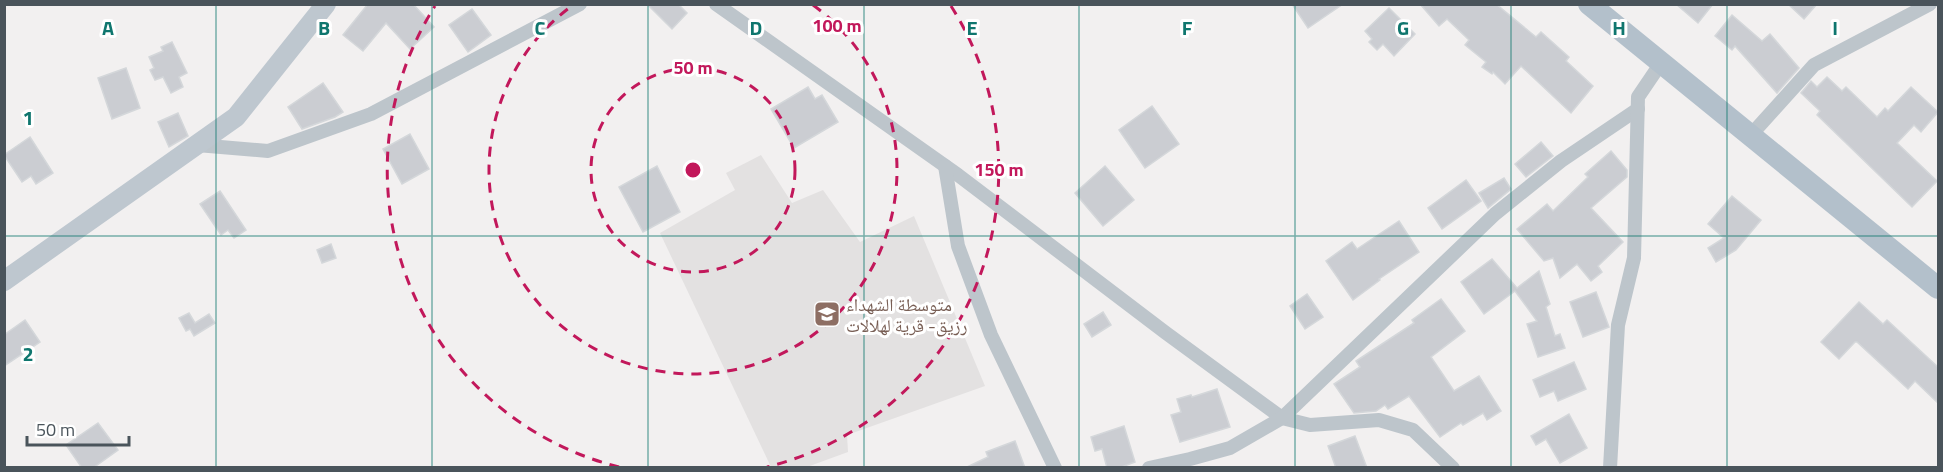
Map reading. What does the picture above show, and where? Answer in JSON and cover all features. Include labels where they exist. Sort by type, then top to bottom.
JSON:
[{"type":"main road","points":[[1589,4],[1938,288]]},
{"type":"street","points":[[4,281],[236,117],[326,4]]},
{"type":"street","points":[[197,145],[268,151],[371,114],[580,4]]},
{"type":"street","points":[[716,4],[945,166],[1282,418],[1310,425],[1379,420],[1413,430],[1453,468]]},
{"type":"street","points":[[1750,136],[1814,65],[1930,4]]},
{"type":"street","points":[[1610,468],[1618,326],[1634,258],[1638,97],[1661,63]]},
{"type":"street","points":[[1149,468],[1230,448],[1282,418],[1495,214],[1561,161],[1638,109]]},
{"type":"street","points":[[945,166],[958,246],[991,335],[1055,468]]},
{"type":"shaded area","name":"متوسطة الشهداء رزيق- قرية لهلالات","points":[[761,155],[792,203],[823,190],[860,242],[914,216],[985,386],[847,435],[848,452],[807,467],[771,467],[660,233],[735,190],[726,173]]},
{"type":"building","points":[[368,4],[413,4],[434,27],[410,49],[386,23],[363,51],[343,35]]},
{"type":"building","points":[[647,4],[678,4],[687,13],[672,29]]},
{"type":"building","points":[[1292,4],[1343,4],[1308,28]]},
{"type":"building","points":[[1420,4],[1496,4],[1536,37],[1541,32],[1569,57],[1566,61],[1593,86],[1571,113],[1521,66],[1505,84],[1493,72],[1492,74],[1482,67],[1486,62],[1465,45],[1469,40],[1447,19],[1439,26]]},
{"type":"building","points":[[1676,4],[1713,4],[1698,23]]},
{"type":"building","points":[[1788,4],[1817,4],[1804,19]]},
{"type":"building","points":[[1389,8],[1415,34],[1394,56],[1383,44],[1377,50],[1369,42],[1372,39],[1365,31]]},
{"type":"building","points":[[472,9],[491,35],[468,52],[449,25]]},
{"type":"building","points":[[1732,15],[1762,41],[1770,34],[1799,68],[1777,93],[1735,46],[1732,50],[1715,36]]},
{"type":"building","points":[[172,42],[187,73],[179,77],[183,87],[171,93],[163,77],[155,80],[150,70],[154,68],[149,57],[163,51],[161,47]]},
{"type":"building","points":[[126,68],[140,108],[112,119],[98,78]]},
{"type":"building","points":[[1827,77],[1842,91],[1846,87],[1877,117],[1885,108],[1888,111],[1911,87],[1938,112],[1921,132],[1914,125],[1897,143],[1937,181],[1912,207],[1817,115],[1820,111],[1801,93],[1811,81],[1817,87]]},
{"type":"building","points":[[323,83],[343,112],[302,129],[288,107]]},
{"type":"building","points":[[808,87],[815,99],[822,95],[838,122],[794,148],[771,109]]},
{"type":"building","points":[[1152,106],[1179,144],[1145,168],[1119,130]]},
{"type":"building","points":[[178,113],[188,136],[169,147],[158,122]]},
{"type":"building","points":[[410,134],[429,169],[402,184],[383,149]]},
{"type":"building","points":[[30,137],[53,173],[36,184],[31,176],[22,182],[4,155]]},
{"type":"building","points":[[1541,142],[1553,156],[1526,177],[1515,164]]},
{"type":"building","points":[[1611,151],[1627,170],[1627,177],[1591,208],[1623,242],[1598,266],[1602,272],[1591,281],[1577,264],[1560,278],[1553,258],[1544,261],[1517,229],[1547,204],[1553,211],[1588,177],[1585,174]]},
{"type":"building","points":[[657,166],[680,212],[643,232],[619,187]]},
{"type":"building","points":[[1105,166],[1134,200],[1103,226],[1075,193]]},
{"type":"building","points":[[1504,178],[1511,189],[1488,208],[1479,193]]},
{"type":"building","points":[[1466,180],[1481,201],[1442,229],[1428,208]]},
{"type":"building","points":[[220,191],[246,230],[234,238],[228,230],[221,235],[200,204]]},
{"type":"building","points":[[1732,196],[1761,220],[1736,250],[1716,262],[1708,248],[1724,238],[1708,224]]},
{"type":"building","points":[[1399,221],[1419,252],[1353,300],[1326,261],[1352,242],[1357,249]]},
{"type":"building","points":[[331,244],[336,258],[322,263],[317,250]]},
{"type":"building","points":[[1492,259],[1517,288],[1539,271],[1550,304],[1546,307],[1555,336],[1560,334],[1565,348],[1538,357],[1527,324],[1537,321],[1515,291],[1484,314],[1461,282]]},
{"type":"building","points":[[1596,292],[1609,327],[1583,337],[1570,302]]},
{"type":"building","points":[[1307,294],[1323,317],[1305,329],[1290,306]]},
{"type":"building","points":[[1441,299],[1465,331],[1431,357],[1454,391],[1479,376],[1501,411],[1487,420],[1483,413],[1463,425],[1461,423],[1440,437],[1409,396],[1388,409],[1385,405],[1376,411],[1354,413],[1334,384],[1360,367],[1356,361],[1414,323],[1412,320]]},
{"type":"building","points":[[1859,302],[1883,324],[1887,320],[1938,367],[1938,403],[1915,381],[1908,389],[1857,342],[1839,359],[1821,342]]},
{"type":"building","points":[[1103,312],[1111,325],[1092,337],[1084,324]]},
{"type":"building","points":[[189,313],[195,323],[209,314],[215,323],[194,336],[190,329],[186,331],[179,318]]},
{"type":"building","points":[[25,320],[40,342],[4,366],[4,335]]},
{"type":"building","points":[[1574,362],[1586,389],[1558,401],[1554,391],[1540,397],[1533,380]]},
{"type":"building","points":[[1217,389],[1230,427],[1180,442],[1171,415],[1181,412],[1177,399]]},
{"type":"building","points":[[1569,414],[1587,448],[1560,463],[1546,439],[1536,445],[1531,436]]},
{"type":"building","points":[[98,423],[118,450],[93,468],[82,468],[66,445]]},
{"type":"building","points":[[1124,426],[1135,462],[1119,468],[1107,468],[1102,449],[1095,451],[1091,437]]},
{"type":"building","points":[[1355,436],[1367,468],[1336,468],[1328,446]]},
{"type":"building","points":[[1015,441],[1025,468],[965,468],[988,457],[986,452]]},
{"type":"place","name":"متوسطة الشهداء رزيق- قرية لهلالات","points":[[827,314]]}]
